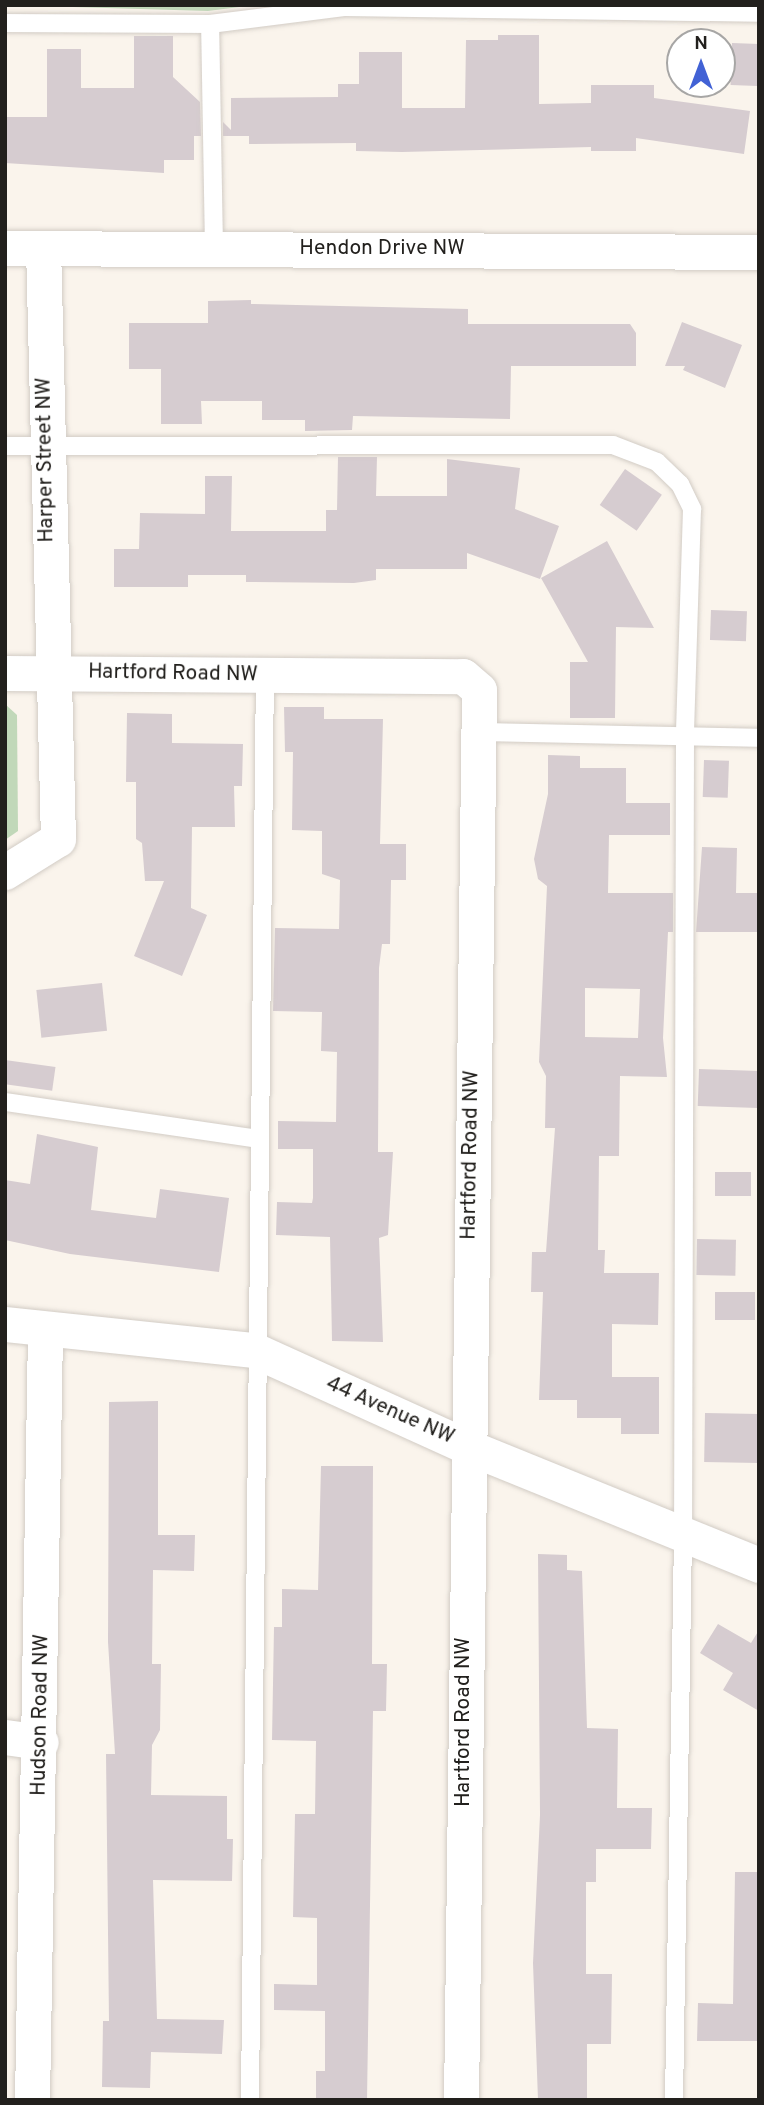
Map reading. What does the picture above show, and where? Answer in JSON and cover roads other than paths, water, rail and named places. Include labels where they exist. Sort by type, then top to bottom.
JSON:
[{"type":"street","name":"Hendon Drive NW","points":[[5,248],[759,252]]},
{"type":"street","name":"Harper Street NW","points":[[5,872],[58,839],[44,446],[43,248]]},
{"type":"street","name":"Hartford Road NW","points":[[5,673],[463,676],[479,690],[466,1446],[461,2100]]},
{"type":"street","name":"44 Avenue NW","points":[[5,1324],[254,1350],[466,1446],[759,1565]]},
{"type":"street","name":"Hudson Road NW","points":[[32,2100],[41,1742],[45,1330]]},
{"type":"street","points":[[5,1737],[41,1742]]},
{"type":"lane","points":[[5,23],[210,24],[344,7],[759,13]]},
{"type":"lane","points":[[210,24],[214,248]]},
{"type":"lane","points":[[5,446],[613,445],[657,462],[680,485],[692,509],[685,737],[683,1535],[674,2100]]},
{"type":"lane","points":[[250,2100],[254,1350],[264,676]]},
{"type":"lane","points":[[479,732],[759,738]]},
{"type":"lane","points":[[5,1102],[259,1139]]}]
